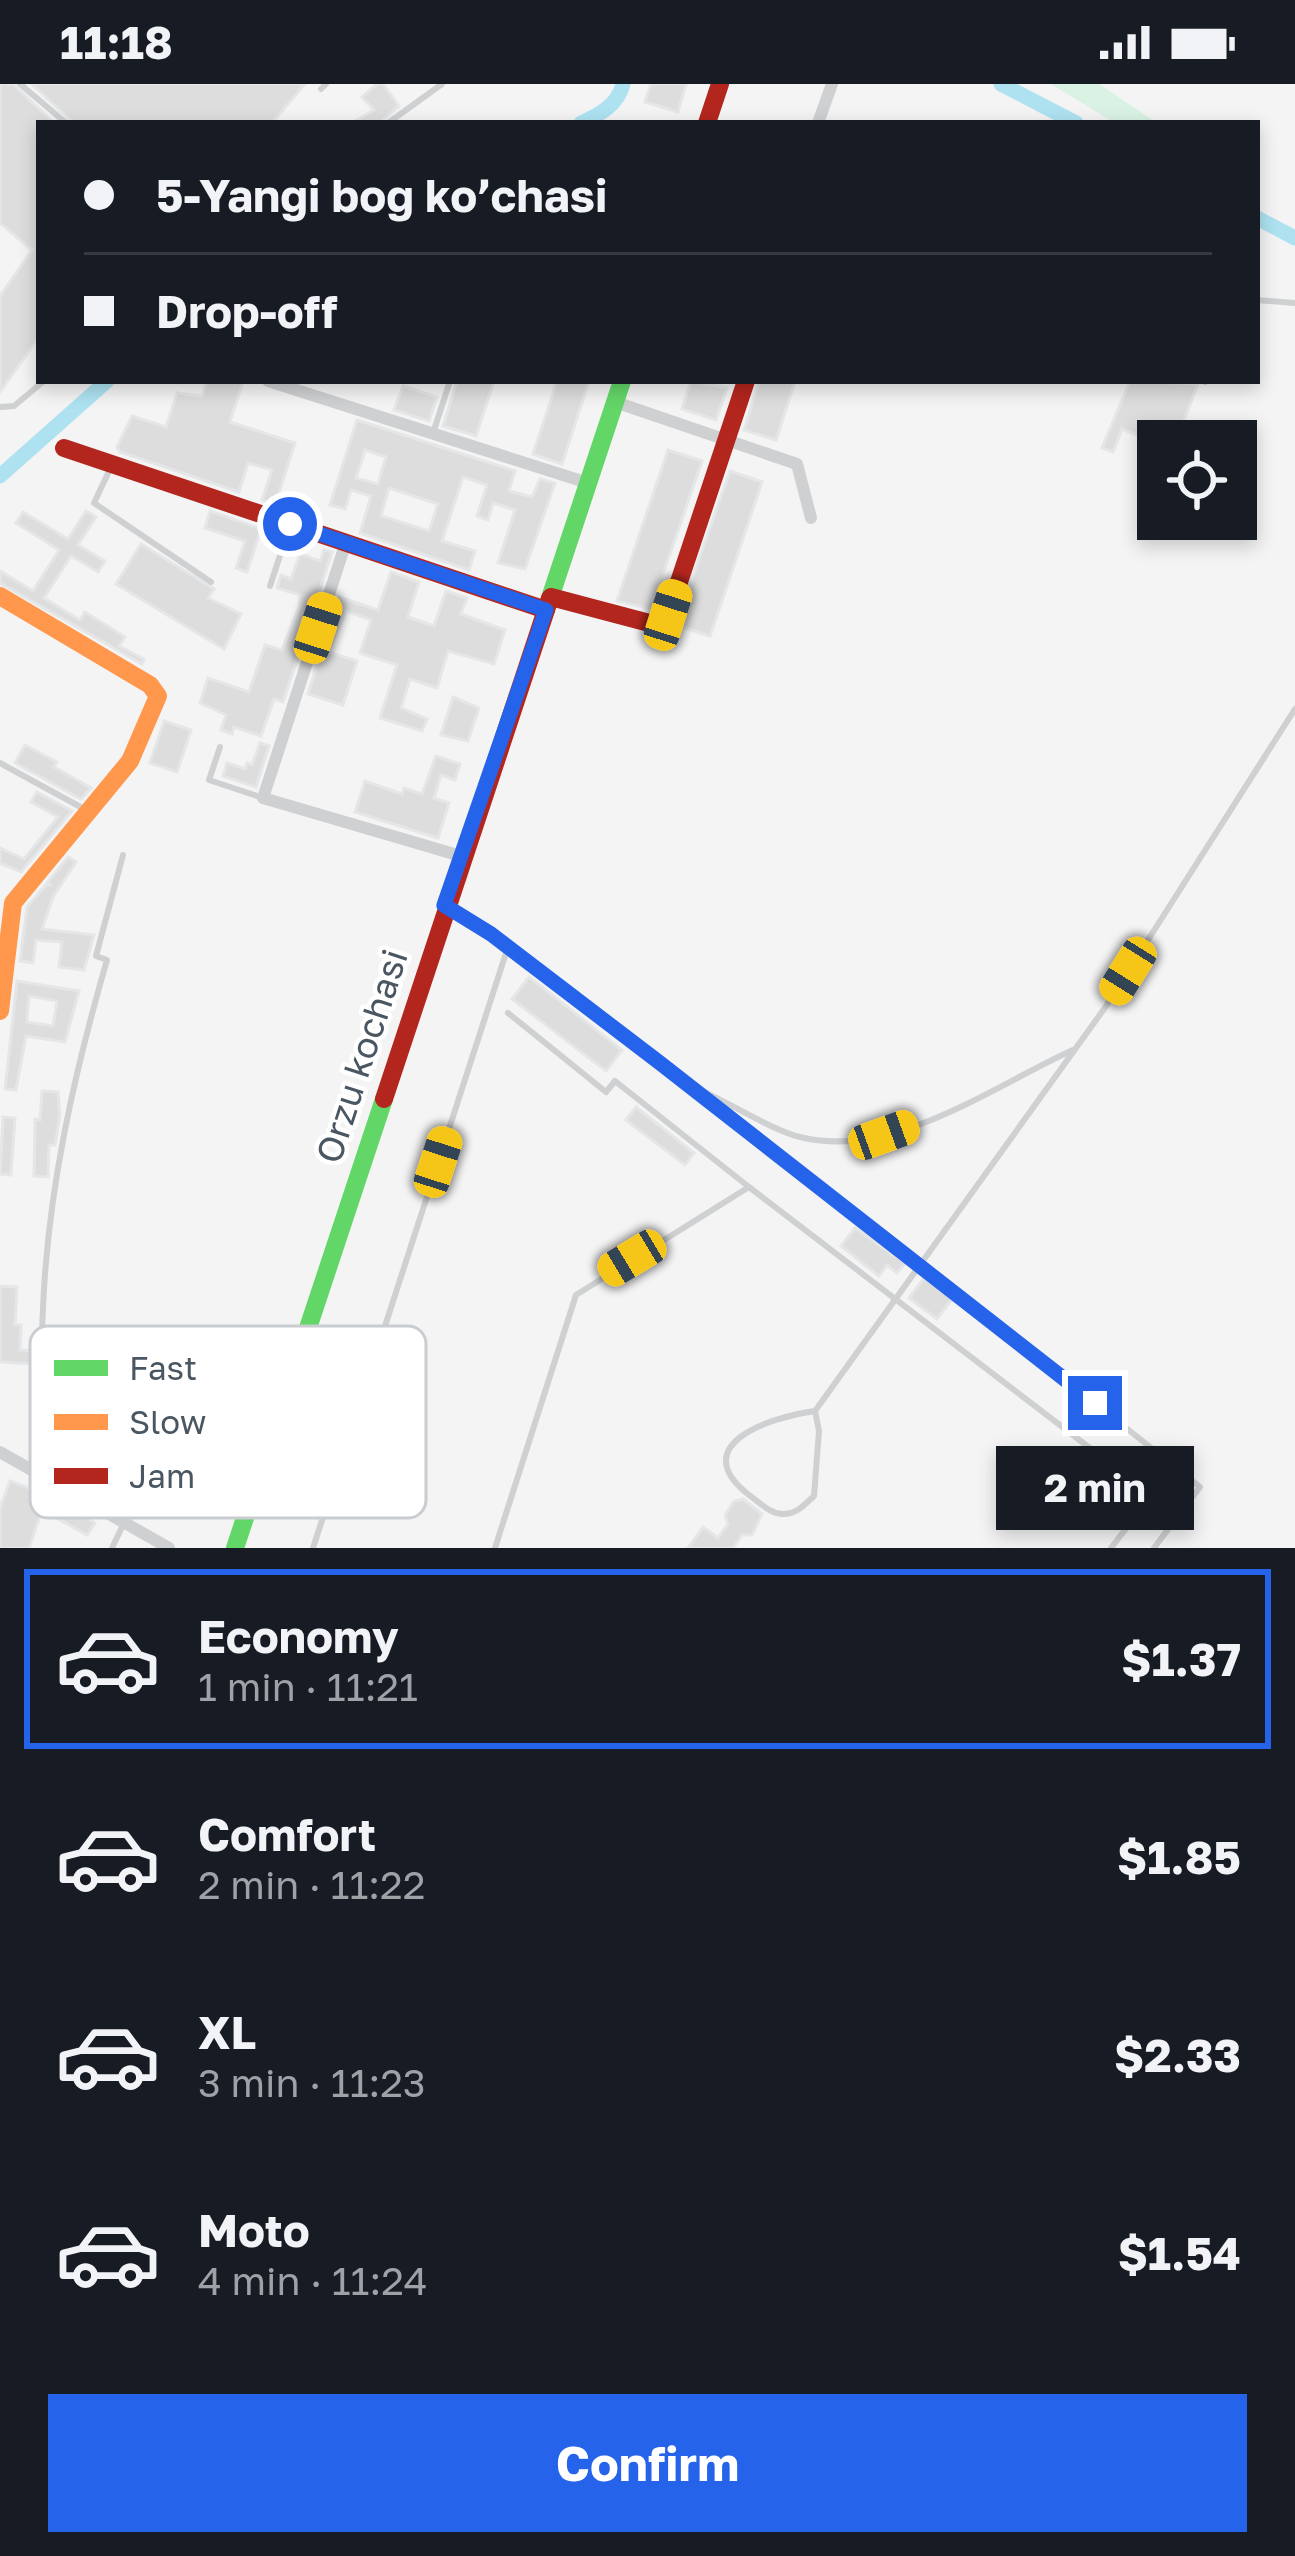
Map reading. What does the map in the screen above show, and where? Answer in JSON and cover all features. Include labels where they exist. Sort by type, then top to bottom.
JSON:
[{"type":"street","points":[[708,120],[720,84]]},
{"type":"street","points":[[819,120],[832,84]]},
{"type":"street","points":[[277,384],[588,484]]},
{"type":"street","name":"Orzu kochasi","points":[[307,1326],[621,384]]},
{"type":"street","points":[[64,448],[548,603],[653,624],[668,615],[745,384]]},
{"type":"street","points":[[615,402],[797,464],[812,518]]},
{"type":"street","points":[[346,542],[263,798],[461,856]]},
{"type":"street","points":[[0,596],[150,685],[158,696],[130,761],[6,902],[0,1011]]},
{"type":"street","points":[[0,1452],[30,1469]]},
{"type":"street","points":[[111,1518],[169,1548]]},
{"type":"street","name":"Orzu kochasi","points":[[235,1548],[245,1518]]},
{"type":"lane","points":[[20,84],[62,120]]},
{"type":"lane","points":[[392,120],[442,84]]},
{"type":"lane","points":[[1260,300],[1295,303]]},
{"type":"lane","points":[[0,407],[14,406],[40,384]]},
{"type":"lane","points":[[315,396],[319,384]]},
{"type":"lane","points":[[433,434],[449,384]]},
{"type":"lane","points":[[112,464],[94,503],[211,582]]},
{"type":"lane","points":[[270,586],[290,524]]},
{"type":"lane","points":[[815,1412],[794,1414],[738,1437],[725,1454],[725,1472],[769,1510],[784,1515],[798,1511],[814,1496],[815,1412],[1076,1048],[1295,709]]},
{"type":"lane","points":[[220,747],[208,780],[263,798]]},
{"type":"lane","points":[[0,763],[89,812]]},
{"type":"lane","points":[[43,1326],[59,1153],[106,960],[96,956],[123,855]]},
{"type":"lane","points":[[444,905],[508,947],[853,1218],[920,1263],[1201,1487],[1154,1548]]},
{"type":"lane","points":[[385,1326],[508,947]]},
{"type":"lane","points":[[508,1013],[606,1092],[615,1081],[1146,1491],[1147,1501],[1111,1548]]},
{"type":"lane","points":[[682,1082],[800,1138],[840,1142],[884,1135],[946,1112],[1076,1048]]},
{"type":"lane","points":[[495,1548],[576,1295],[749,1187]]},
{"type":"lane","points":[[313,1548],[323,1518]]},
{"type":"lane","points":[[112,1548],[123,1525]]},
{"type":"green space","points":[[1051,84],[1099,84],[1153,120],[1110,120]]},
{"type":"building","points":[[0,84],[13,84],[51,120],[36,120],[36,341],[0,392],[0,296],[32,250],[0,223]]},
{"type":"building","points":[[32,84],[305,84],[275,120],[70,120]]},
{"type":"building","points":[[383,84],[399,106],[383,120],[357,120],[374,110],[362,97]]},
{"type":"building","points":[[651,84],[686,84],[678,112],[645,102]]},
{"type":"building","points":[[206,384],[242,384],[230,422],[295,443],[275,505],[262,500],[272,470],[248,463],[239,492],[120,452],[117,447],[132,416],[166,427],[177,393],[202,396]]},
{"type":"building","points":[[456,384],[493,384],[476,436],[443,426]]},
{"type":"building","points":[[556,384],[588,384],[562,464],[533,454]]},
{"type":"building","points":[[690,384],[727,388],[716,420],[682,409]]},
{"type":"building","points":[[758,384],[794,384],[776,440],[744,430]]},
{"type":"building","points":[[1129,384],[1198,384],[1184,420],[1137,420],[1137,435],[1122,429],[1113,452],[1102,448]]},
{"type":"building","points":[[403,386],[437,397],[429,421],[394,410]]},
{"type":"building","points":[[357,420],[515,471],[509,491],[532,497],[540,479],[555,483],[525,569],[498,563],[515,510],[493,503],[488,520],[477,516],[487,485],[463,477],[442,541],[475,551],[469,570],[360,533],[371,496],[351,490],[345,509],[330,505]],"holes":[[[365,450],[386,457],[378,484],[356,478]],[[389,488],[438,504],[429,531],[381,516]]]},
{"type":"building","points":[[668,450],[702,461],[651,609],[617,601]]},
{"type":"building","points":[[730,471],[762,482],[710,636],[676,625]]},
{"type":"building","points":[[86,511],[96,517],[78,545],[105,561],[98,572],[71,556],[44,598],[80,620],[85,612],[125,637],[119,646],[144,659],[142,664],[0,583],[0,571],[33,591],[59,550],[16,523],[23,512],[68,539]]},
{"type":"building","points":[[210,511],[261,529],[247,572],[236,568],[245,541],[205,528]]},
{"type":"building","points":[[141,544],[214,589],[208,598],[241,614],[224,649],[116,584]]},
{"type":"building","points":[[324,550],[332,552],[283,702],[274,699],[261,736],[234,727],[232,734],[221,730],[226,715],[200,703],[208,678],[249,692],[265,645],[282,650],[299,607],[300,595],[277,588],[281,575],[291,579],[300,554],[320,561]]},
{"type":"building","points":[[391,572],[419,582],[408,617],[434,626],[446,591],[467,598],[461,614],[505,630],[494,664],[448,651],[437,688],[410,679],[401,708],[427,719],[422,731],[380,718],[397,665],[360,653],[371,620],[346,611],[328,652],[357,661],[343,705],[308,694],[339,597],[378,610]]},
{"type":"building","points":[[453,697],[479,708],[468,741],[441,735]]},
{"type":"building","points":[[164,721],[191,730],[177,772],[150,763]]},
{"type":"building","points":[[260,743],[269,746],[256,787],[223,776],[227,763],[245,769],[247,763],[252,765]]},
{"type":"building","points":[[25,745],[91,788],[81,799],[15,763]]},
{"type":"building","points":[[436,756],[460,764],[455,780],[441,775],[434,798],[449,803],[438,838],[355,812],[365,781],[402,794],[404,788],[422,794]]},
{"type":"building","points":[[37,792],[72,811],[21,872],[0,863],[0,848],[24,859],[58,817],[31,802]]},
{"type":"building","points":[[68,857],[76,862],[53,897],[42,929],[94,935],[84,970],[59,967],[62,942],[36,940],[33,963],[20,961],[27,907],[46,885],[52,885],[47,883]]},
{"type":"building","points":[[529,977],[622,1050],[606,1071],[512,999]]},
{"type":"building","points":[[17,981],[79,991],[65,1042],[26,1036],[16,1090],[5,1089]],"holes":[[[29,996],[57,1001],[53,1026],[27,1022]]]},
{"type":"building","points":[[42,1091],[58,1092],[60,1115],[55,1145],[49,1145],[48,1177],[34,1176],[35,1119],[40,1120]]},
{"type":"building","points":[[636,1107],[694,1153],[685,1165],[626,1120]]},
{"type":"building","points":[[3,1117],[15,1118],[11,1175],[0,1174]]},
{"type":"building","points":[[855,1228],[905,1263],[897,1273],[887,1265],[879,1276],[841,1246]]},
{"type":"building","points":[[924,1278],[952,1299],[937,1319],[909,1298]]},
{"type":"building","points":[[0,1286],[17,1287],[15,1325],[21,1325],[20,1350],[30,1351],[30,1364],[0,1362]]},
{"type":"building","points":[[10,1481],[30,1488],[30,1518],[39,1518],[29,1548],[0,1548],[0,1508]]},
{"type":"building","points":[[743,1499],[762,1514],[752,1535],[742,1535],[733,1548],[688,1548],[703,1527],[718,1538],[728,1524],[725,1515],[734,1501]]},
{"type":"building","points":[[56,1518],[87,1518],[95,1523],[87,1535]]},
{"type":"waterway","points":[[587,120],[612,103],[623,84]]},
{"type":"waterway","points":[[1001,84],[1070,120]]},
{"type":"waterway","points":[[1260,220],[1295,238]]},
{"type":"waterway","points":[[0,476],[104,384]]},
{"type":"traffic: fast","points":[[550,598],[621,384]]},
{"type":"traffic: fast","points":[[309,1326],[384,1099]]},
{"type":"traffic: fast","points":[[235,1548],[245,1518]]},
{"type":"traffic: slow","points":[[0,596],[150,685],[158,696],[130,761],[13,903],[0,1011]]},
{"type":"traffic: jam","points":[[708,120],[720,84]]},
{"type":"traffic: jam","points":[[551,597],[653,624],[668,615],[745,384]]},
{"type":"traffic: jam","points":[[64,448],[546,610]]},
{"type":"traffic: jam","points":[[384,1099],[550,598]]},
{"type":"route","points":[[290,524],[546,610],[444,905],[491,934],[660,1063],[1095,1403]]}]
